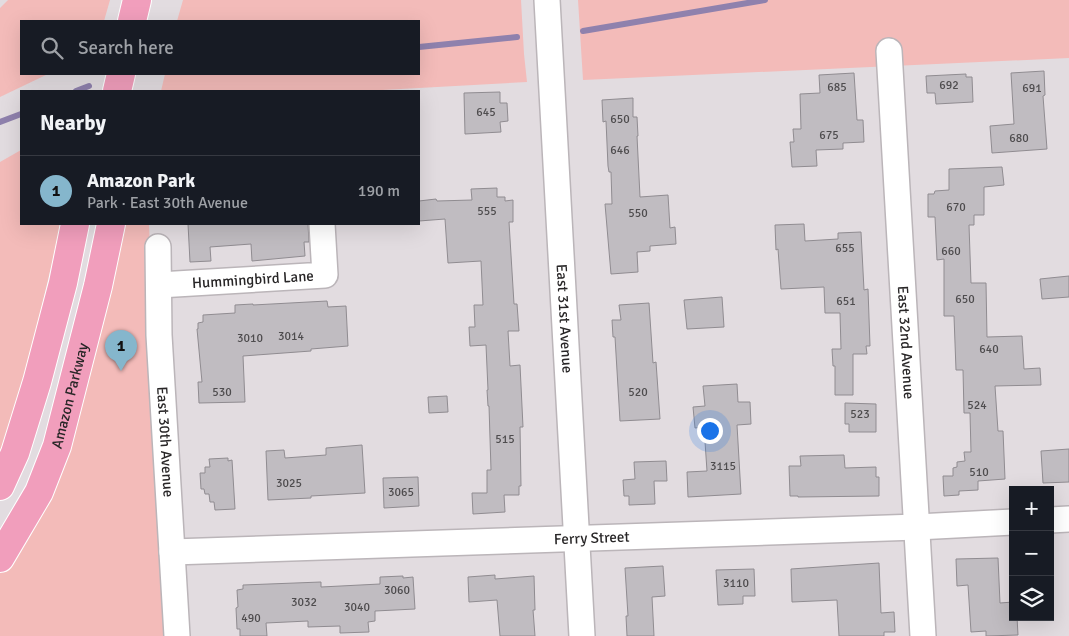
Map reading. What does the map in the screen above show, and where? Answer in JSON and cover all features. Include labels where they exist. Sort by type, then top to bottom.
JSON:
[{"type":"main road","points":[[132,20],[137,0]]},
{"type":"main road","points":[[117,90],[121,75]]},
{"type":"main road","points":[[0,486],[15,453],[37,382],[75,225]]},
{"type":"main road","name":"Amazon Parkway","points":[[0,558],[40,492],[57,446],[98,286],[111,225]]},
{"type":"street","name":"East 31st Avenue","points":[[547,0],[582,636]]},
{"type":"street","name":"East 32nd Avenue","points":[[889,51],[923,636]]},
{"type":"street","name":"Hummingbird Lane","points":[[159,285],[325,275],[322,225]]},
{"type":"street","name":"East 30th Avenue","points":[[158,247],[159,335],[177,636]]},
{"type":"street","points":[[1054,520],[1069,520]]},
{"type":"street","name":"Ferry Street","points":[[172,552],[917,527],[1009,522]]},
{"type":"shaded area","points":[[8,0],[110,0],[104,20],[20,20],[20,75],[46,75],[0,97],[0,8]]},
{"type":"shaded area","points":[[183,0],[521,0],[527,82],[382,90],[161,90],[165,75],[420,75],[420,20],[177,20]]},
{"type":"shaded area","points":[[578,0],[1069,0],[1069,58],[583,80]]},
{"type":"shaded area","points":[[20,151],[20,225],[61,225],[30,357],[0,456],[0,162]]},
{"type":"shaded area","points":[[122,225],[149,225],[161,522],[168,636],[0,636],[0,573],[9,564]]},
{"type":"building","points":[[1044,71],[1045,95],[1043,96],[1047,149],[992,153],[990,126],[1014,124],[1011,73]]},
{"type":"building","points":[[854,73],[857,120],[863,120],[864,142],[843,143],[843,149],[816,150],[817,166],[792,167],[790,142],[794,142],[793,129],[801,129],[800,94],[820,93],[819,75]]},
{"type":"building","points":[[966,74],[966,77],[972,77],[973,102],[936,104],[935,93],[927,93],[926,76]]},
{"type":"building","points":[[500,92],[500,103],[507,103],[508,121],[500,122],[501,132],[465,134],[464,93]]},
{"type":"building","points":[[633,98],[633,117],[637,117],[640,197],[668,195],[670,228],[675,227],[676,244],[650,246],[650,251],[637,252],[638,272],[611,274],[605,204],[612,204],[611,172],[609,172],[608,166],[606,121],[603,122],[602,100]]},
{"type":"building","points":[[1002,167],[1004,185],[984,187],[984,215],[974,215],[974,225],[969,225],[971,283],[986,283],[987,337],[1022,336],[1024,369],[1040,368],[1041,385],[995,386],[998,431],[1003,431],[1005,479],[978,481],[978,490],[959,491],[959,495],[944,496],[943,476],[953,476],[953,468],[957,467],[957,462],[965,461],[964,452],[971,452],[970,413],[964,413],[963,370],[956,370],[954,316],[944,316],[944,259],[937,260],[935,217],[928,217],[928,194],[934,194],[935,191],[949,190],[949,169]]},
{"type":"building","points":[[497,188],[497,197],[505,197],[505,201],[513,200],[513,222],[509,222],[514,304],[517,304],[519,331],[508,331],[510,366],[520,365],[523,427],[520,427],[521,486],[519,486],[519,495],[504,495],[505,512],[473,514],[472,493],[487,493],[487,470],[491,470],[486,345],[470,346],[469,327],[475,327],[474,305],[483,305],[481,261],[448,263],[445,219],[420,221],[420,201],[436,199],[437,201],[472,200],[471,189]]},
{"type":"building","points":[[804,224],[805,241],[838,239],[838,233],[861,232],[864,290],[868,289],[870,346],[866,346],[867,354],[853,354],[853,395],[835,395],[835,366],[833,366],[832,349],[841,349],[840,313],[825,313],[824,287],[781,289],[775,225]]},
{"type":"building","points":[[188,225],[308,225],[309,242],[304,242],[305,256],[252,261],[251,244],[210,247],[211,261],[190,262]]},
{"type":"building","points":[[1069,276],[1069,297],[1042,299],[1040,279]]},
{"type":"building","points":[[722,297],[724,327],[687,329],[684,300]]},
{"type":"building","points":[[327,301],[328,307],[346,306],[348,346],[243,356],[245,402],[199,403],[198,382],[202,382],[197,329],[198,323],[203,322],[203,315],[235,313],[235,305]]},
{"type":"building","points":[[649,303],[653,363],[656,362],[660,419],[620,421],[615,337],[613,337],[612,320],[621,320],[619,305]]},
{"type":"building","points":[[737,384],[738,402],[750,402],[751,424],[737,425],[741,494],[688,497],[687,472],[707,471],[704,427],[695,428],[693,407],[705,406],[703,386]]},
{"type":"building","points":[[447,396],[448,412],[429,413],[428,397]]},
{"type":"building","points":[[845,403],[876,404],[876,432],[849,432],[849,424],[845,424]]},
{"type":"building","points":[[362,445],[365,493],[268,500],[266,451],[284,450],[285,458],[326,455],[326,448]]},
{"type":"building","points":[[1069,449],[1069,482],[1043,483],[1041,451]]},
{"type":"building","points":[[844,455],[845,468],[876,467],[876,477],[879,477],[879,496],[790,496],[789,466],[801,466],[800,456]]},
{"type":"building","points":[[228,458],[228,461],[232,460],[235,509],[215,510],[214,502],[210,502],[209,494],[205,494],[204,489],[201,489],[200,473],[205,473],[205,467],[210,467],[209,459]]},
{"type":"building","points":[[666,461],[667,481],[654,481],[655,504],[629,505],[629,496],[624,496],[623,480],[635,479],[634,462]]},
{"type":"building","points":[[418,477],[419,506],[384,508],[383,478]]},
{"type":"building","points":[[998,558],[1000,603],[1009,602],[1009,621],[1017,621],[1018,635],[986,636],[986,631],[971,632],[968,585],[957,586],[956,559]]},
{"type":"building","points":[[879,563],[881,613],[894,612],[895,632],[884,632],[884,636],[839,636],[837,600],[792,602],[791,569]]},
{"type":"building","points":[[663,566],[665,596],[652,597],[654,636],[627,636],[626,616],[628,616],[625,568]]},
{"type":"building","points":[[754,569],[755,596],[743,596],[743,604],[718,605],[716,570]]},
{"type":"building","points":[[495,575],[495,579],[534,576],[535,610],[533,610],[535,636],[500,636],[497,600],[469,602],[468,577]]},
{"type":"building","points":[[403,576],[403,578],[413,577],[415,609],[375,611],[375,621],[368,622],[369,632],[340,633],[340,626],[308,627],[308,621],[266,623],[267,636],[240,636],[240,629],[237,629],[237,590],[243,589],[243,585],[321,582],[321,587],[380,584],[380,577]]},
{"type":"waterway","points":[[583,31],[765,0]]},
{"type":"waterway","points":[[420,47],[517,37]]},
{"type":"waterway","points":[[79,90],[89,86]]},
{"type":"waterway","points":[[0,122],[20,114]]},
{"type":"place","name":"Amazon Park","points":[[121,371]]}]
